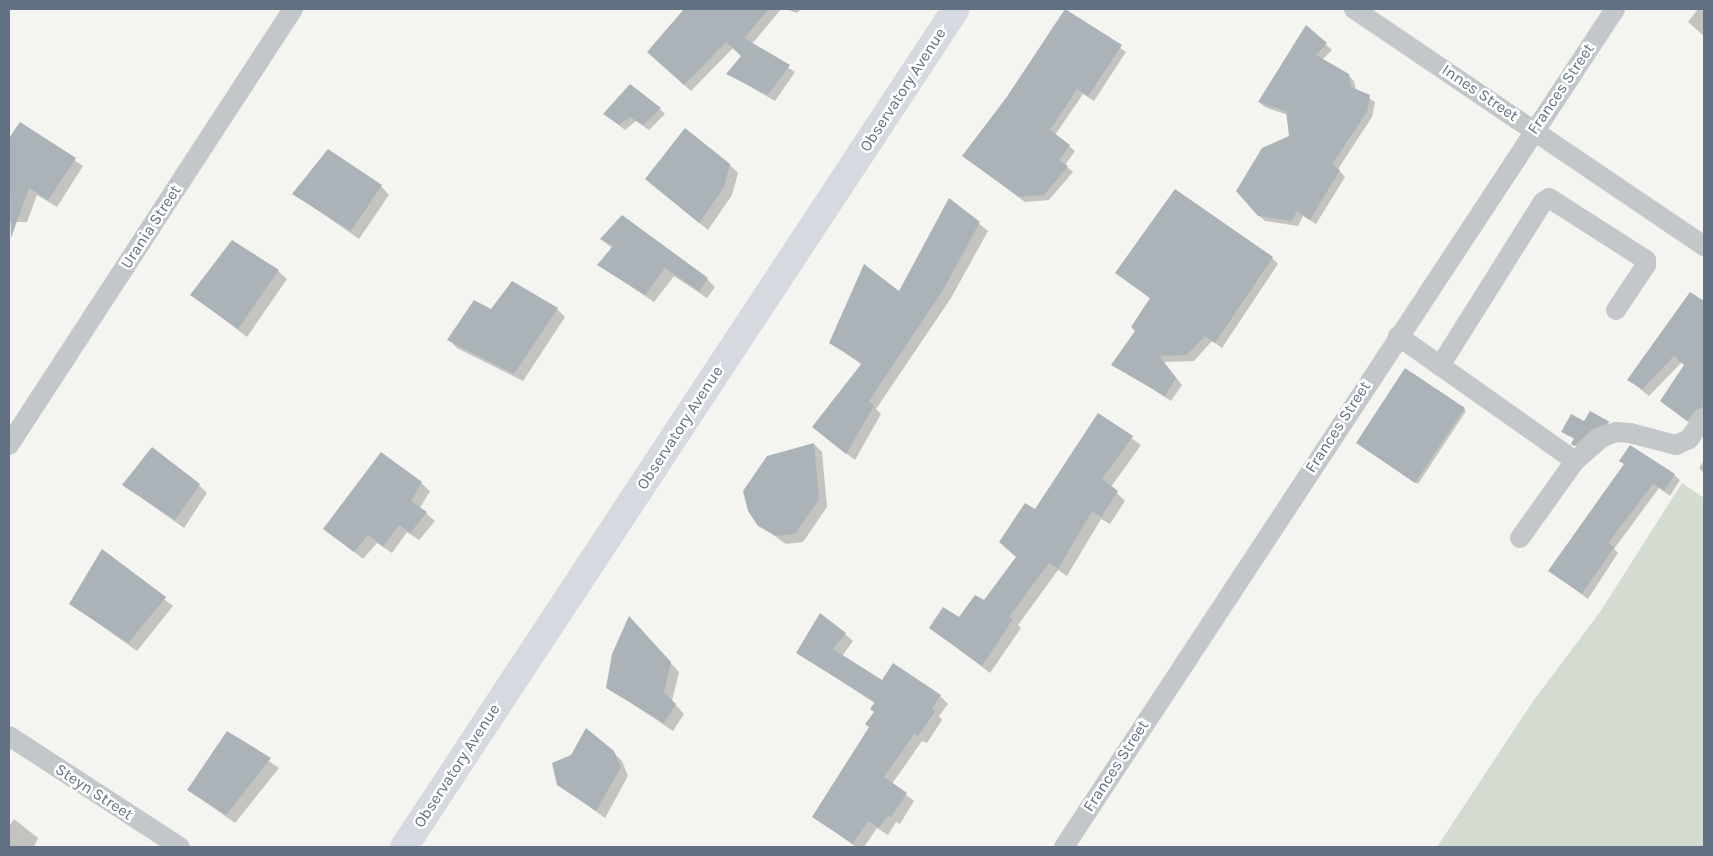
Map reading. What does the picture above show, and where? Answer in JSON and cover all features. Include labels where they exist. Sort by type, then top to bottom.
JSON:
[{"type":"main road","name":"Observatory Avenue","points":[[404,847],[956,9]]},
{"type":"street","name":"Urania Street","points":[[9,445],[293,9]]},
{"type":"street","name":"Innes Street","points":[[1354,9],[1704,246]]},
{"type":"street","name":"Frances Street","points":[[1064,847],[1398,336],[1615,9]]},
{"type":"street","points":[[1440,366],[1543,202],[1549,198],[1646,260],[1646,265],[1616,310]]},
{"type":"street","points":[[1398,336],[1575,461]]},
{"type":"street","points":[[1520,538],[1575,461],[1601,438],[1616,432],[1676,445],[1689,440],[1704,418]]},
{"type":"street","name":"Steyn Street","points":[[9,736],[180,847]]},
{"type":"shaded area","points":[[1682,483],[1704,498],[1704,847],[1437,847],[1531,704],[1600,612]]},
{"type":"building","points":[[684,9],[769,9],[744,38],[790,65],[768,95],[726,74],[741,56],[726,42],[684,85],[647,52]]},
{"type":"building","points":[[1065,9],[1122,45],[1088,96],[1077,89],[1050,130],[1070,145],[1059,160],[1068,166],[1044,195],[1019,197],[962,156],[1006,98]]},
{"type":"building","points":[[1306,25],[1327,43],[1316,55],[1349,74],[1351,87],[1370,95],[1367,112],[1332,164],[1340,170],[1310,220],[1297,211],[1292,221],[1258,216],[1236,191],[1262,148],[1289,136],[1286,111],[1258,102]]},
{"type":"building","points":[[630,84],[661,108],[643,125],[630,117],[619,125],[603,114]]},
{"type":"building","points":[[20,122],[76,158],[48,200],[29,188],[11,238],[9,138]]},
{"type":"building","points":[[685,128],[730,164],[724,187],[699,223],[645,179]]},
{"type":"building","points":[[328,149],[382,185],[351,231],[292,194]]},
{"type":"building","points":[[1175,189],[1273,257],[1215,343],[1205,336],[1187,355],[1159,356],[1176,378],[1165,396],[1111,365],[1135,331],[1131,327],[1150,298],[1115,273]]},
{"type":"building","points":[[949,198],[980,222],[943,290],[869,401],[874,406],[846,454],[812,427],[862,363],[829,343],[864,264],[899,291]]},
{"type":"building","points":[[622,215],[708,278],[699,291],[665,268],[645,295],[597,265],[613,246],[600,239]]},
{"type":"building","points":[[232,240],[279,270],[238,329],[190,295]]},
{"type":"building","points":[[512,281],[558,308],[514,374],[447,340],[474,300],[491,309]]},
{"type":"building","points":[[1690,292],[1704,301],[1704,406],[1695,411],[1687,421],[1660,401],[1684,365],[1674,356],[1642,389],[1627,380]]},
{"type":"building","points":[[1405,368],[1465,408],[1415,483],[1356,443]]},
{"type":"building","points":[[1590,411],[1610,422],[1593,429],[1574,446],[1571,444],[1574,438],[1561,432],[1571,414],[1584,421]]},
{"type":"building","points":[[1098,413],[1133,436],[1102,479],[1118,491],[1101,517],[1092,511],[1058,569],[1049,563],[1009,617],[1013,619],[982,666],[929,628],[943,607],[959,617],[975,595],[984,600],[1016,557],[999,542],[1025,503],[1035,509]]},
{"type":"building","points":[[814,443],[819,499],[795,534],[776,536],[758,526],[748,511],[743,491],[767,456]]},
{"type":"building","points":[[1630,445],[1675,474],[1664,491],[1653,484],[1608,543],[1614,547],[1582,594],[1548,571],[1624,464],[1619,461]]},
{"type":"building","points":[[152,447],[200,484],[175,520],[122,485]]},
{"type":"building","points":[[381,452],[422,482],[411,501],[427,512],[410,533],[399,525],[383,546],[368,535],[354,552],[323,529]]},
{"type":"building","points":[[102,549],[166,597],[128,643],[69,604]]},
{"type":"building","points":[[820,613],[846,633],[833,649],[882,680],[893,663],[941,695],[932,708],[935,712],[918,736],[914,734],[884,777],[907,793],[891,817],[888,815],[879,828],[868,821],[853,844],[812,817],[869,727],[865,724],[874,712],[870,709],[875,702],[796,653]]},
{"type":"building","points":[[629,616],[671,662],[664,692],[676,704],[664,723],[606,688],[612,654]]},
{"type":"building","points":[[586,728],[614,751],[621,767],[596,811],[557,785],[552,763],[571,755]]},
{"type":"building","points":[[227,731],[271,758],[226,815],[187,790]]}]
